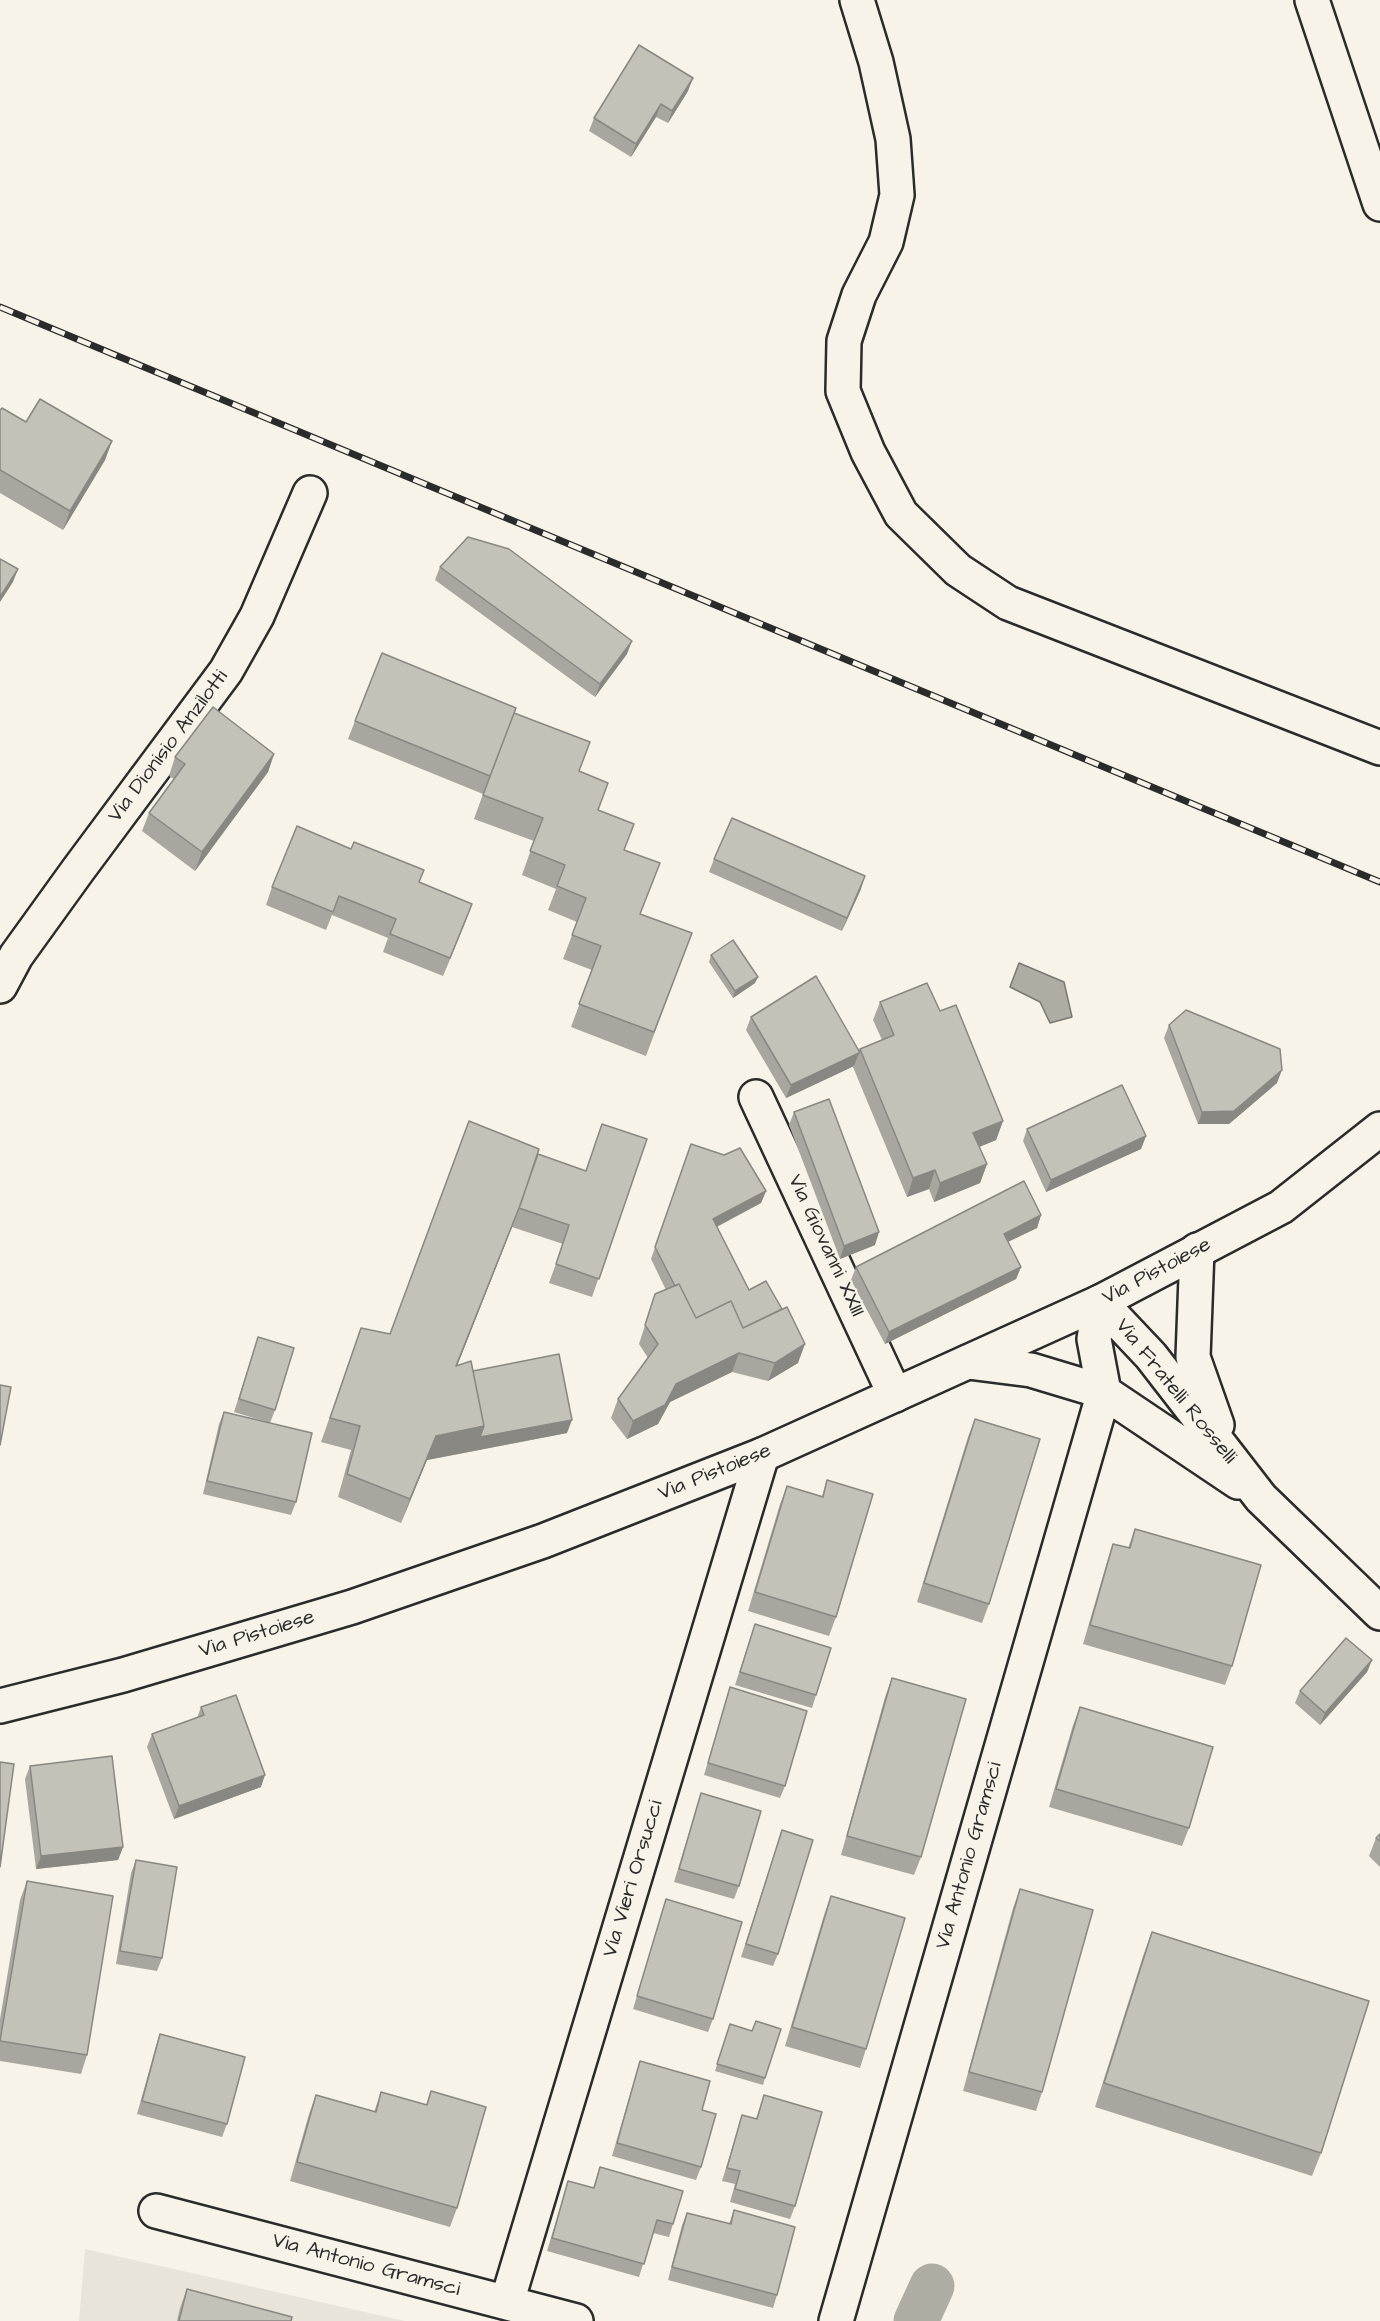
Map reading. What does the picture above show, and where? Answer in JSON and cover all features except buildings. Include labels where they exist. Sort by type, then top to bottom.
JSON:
[{"type":"street","points":[[857,0],[876,62],[893,139],[897,195],[886,242],[859,295],[843,341],[843,391],[868,452],[901,514],[958,570],[1008,603],[1380,748]]},
{"type":"street","points":[[1312,0],[1380,204]]},
{"type":"street","name":"Via Dionisio Anzilotti","points":[[0,986],[16,956],[232,663],[257,616],[310,493]]},
{"type":"street","name":"Via Giovanni XXIII","points":[[756,1097],[894,1395]]},
{"type":"street","name":"Via Pistoiese","points":[[0,1706],[123,1675],[352,1607],[543,1541],[762,1455],[1100,1302],[1281,1207],[1380,1129]]},
{"type":"street","name":"Via Fratelli Rosselli","points":[[1197,1250],[1193,1358],[1213,1419],[1262,1498]]},
{"type":"street","name":"Via Fratelli Rosselli","points":[[1100,1302],[1094,1338],[1104,1392]]},
{"type":"street","name":"Via Fratelli Rosselli","points":[[1100,1302],[1151,1356],[1262,1498],[1380,1613]]},
{"type":"street","name":"Via Fratelli Rosselli","points":[[968,1362],[1031,1370],[1104,1392],[1262,1498]]},
{"type":"street","name":"Via Antonio Gramsci","points":[[836,2321],[1104,1392]]},
{"type":"street","name":"Via Vieri Orsucci","points":[[507,2302],[762,1455]]},
{"type":"street","name":"Via Antonio Gramsci","points":[[156,2211],[576,2321]]},
{"type":"shaded area","points":[[1019,963],[1064,982],[1072,1017],[1050,1023],[1040,1002],[1010,987]]},
{"type":"shaded area","points":[[85,2249],[405,2321],[79,2321]]},
{"type":"waterway","points":[[916,2321],[932,2286]]},
{"type":"railway","points":[[0,307],[1380,882]]}]
